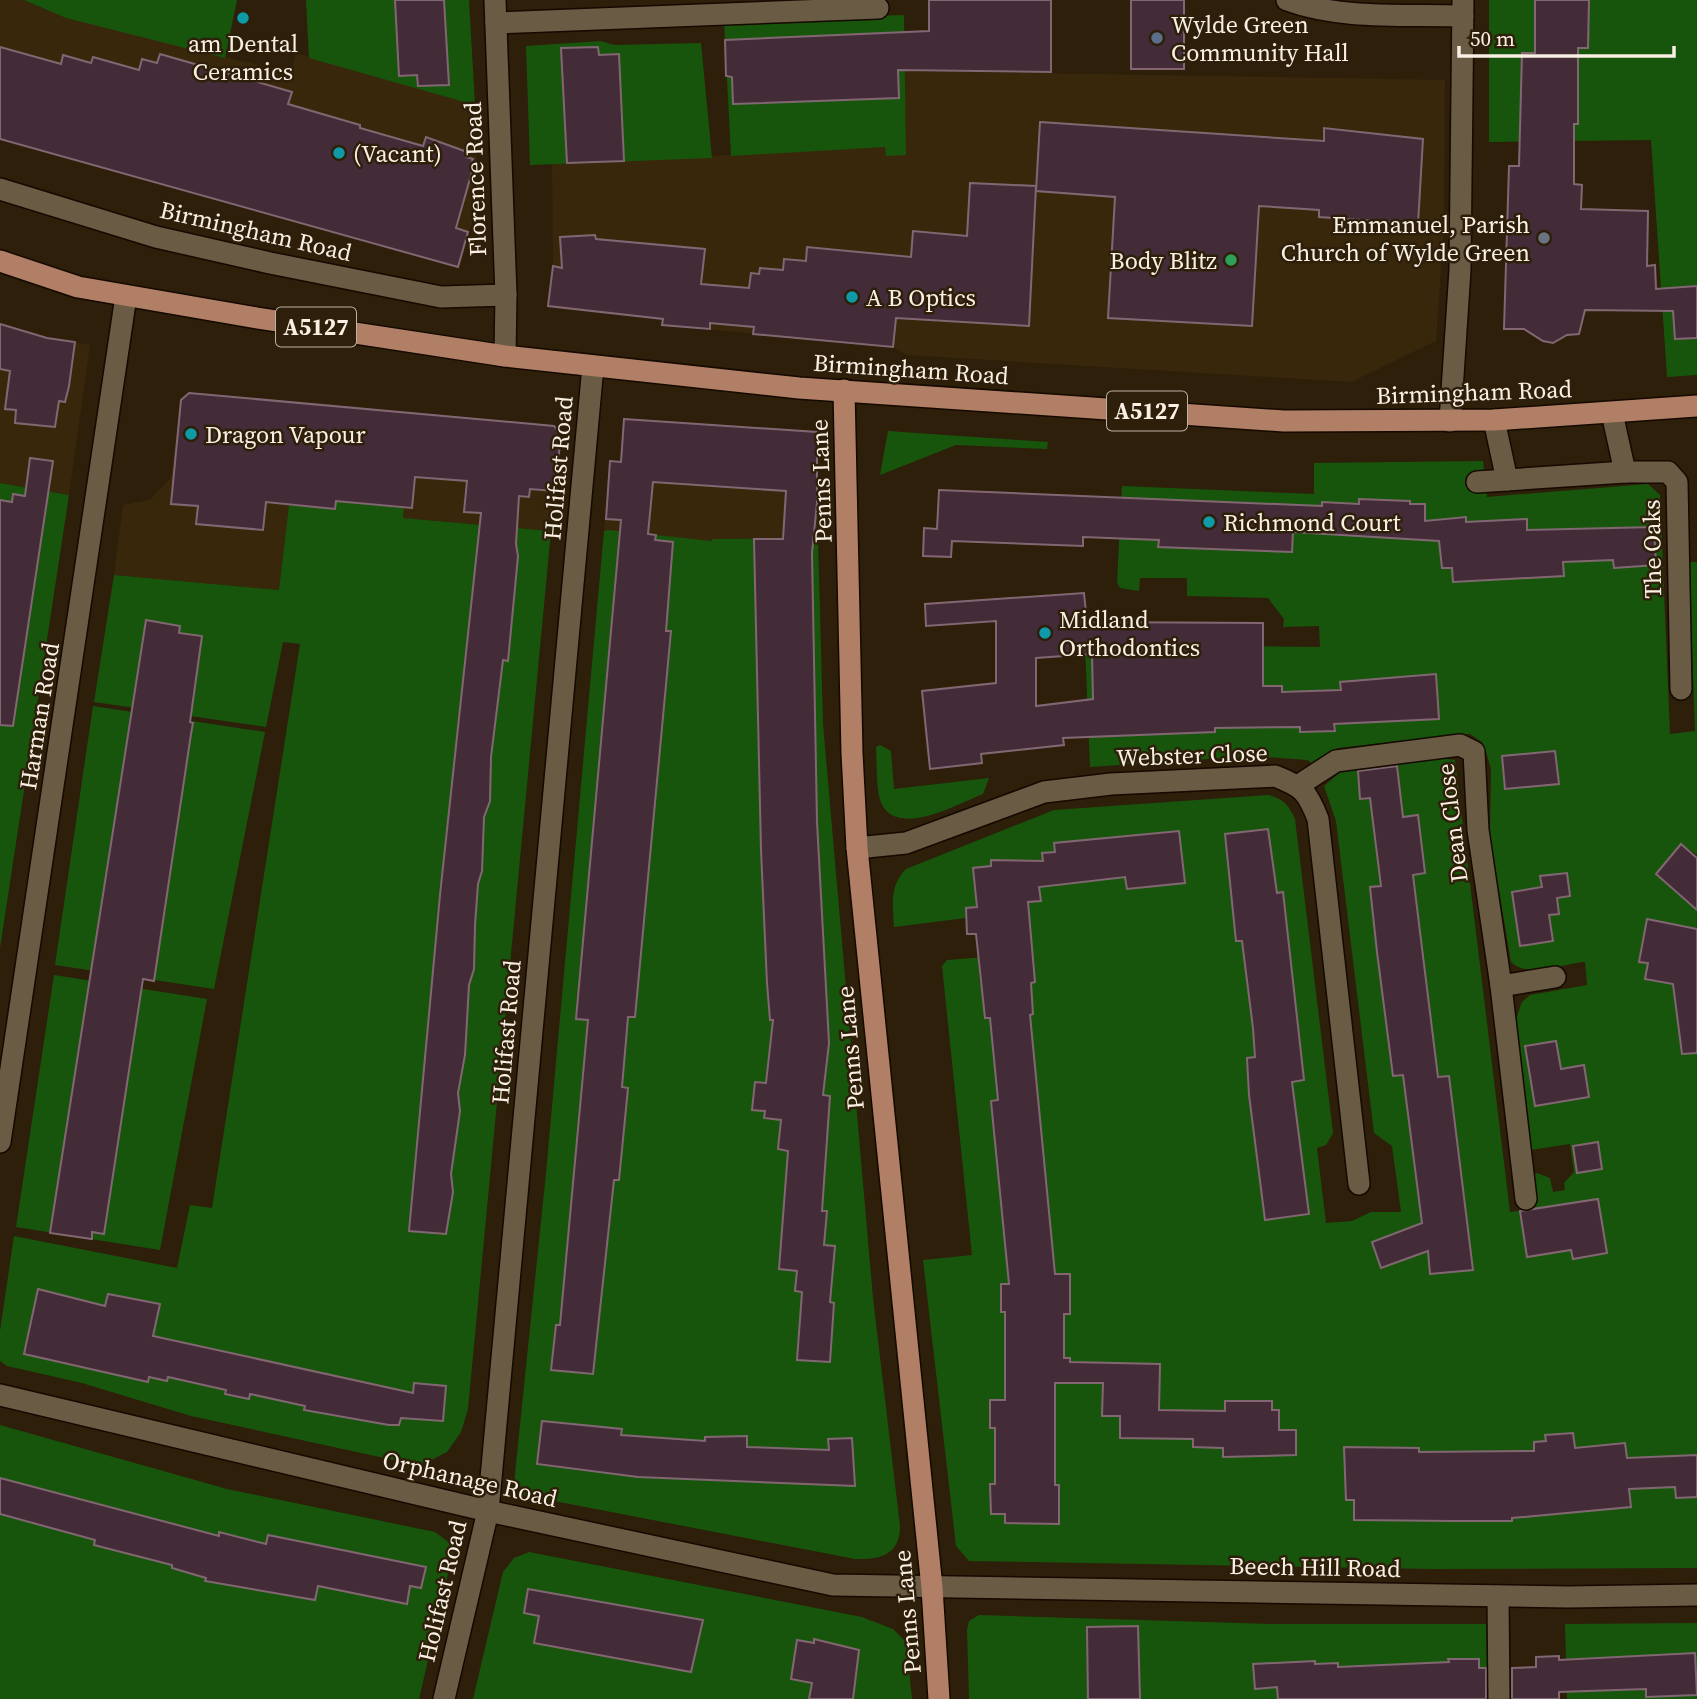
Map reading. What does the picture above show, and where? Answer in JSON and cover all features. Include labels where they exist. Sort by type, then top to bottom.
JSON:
[{"type":"main road","name":"A5127","points":[[0,261],[78,287],[126,296]]},
{"type":"main road","name":"Birmingham Road","points":[[126,296],[505,356],[593,366],[844,390],[1284,421],[1494,420],[1697,406]]},
{"type":"main road","name":"Penns Lane","points":[[844,390],[857,848],[932,1588],[940,1699]]},
{"type":"street","name":"Florence Road","points":[[495,0],[506,295],[505,356]]},
{"type":"street","points":[[1287,0],[1310,8],[1339,11],[1463,8],[1460,270],[1450,421]]},
{"type":"street","points":[[496,23],[878,8]]},
{"type":"street","name":"Birmingham Road","points":[[0,189],[156,237],[270,263],[441,297],[506,295]]},
{"type":"street","name":"Harman Road","points":[[0,1142],[126,296]]},
{"type":"street","name":"Holifast Road","points":[[444,1699],[488,1511],[593,366]]},
{"type":"street","name":"The Oaks","points":[[1612,413],[1625,472],[1668,472],[1676,482],[1681,689]]},
{"type":"street","points":[[1494,420],[1507,480]]},
{"type":"street","points":[[1478,482],[1625,472]]},
{"type":"street","name":"Dean Close","points":[[1299,785],[1336,761],[1460,745],[1474,752],[1478,830],[1501,986],[1526,1199]]},
{"type":"street","name":"Webster Close","points":[[857,848],[906,843],[1044,792],[1111,784],[1275,776],[1299,785],[1309,796],[1318,819],[1359,1184]]},
{"type":"street","points":[[1501,986],[1555,977]]},
{"type":"street","name":"Orphanage Road","points":[[0,1395],[488,1511],[833,1585],[932,1588]]},
{"type":"street","name":"Beech Hill Road","points":[[932,1588],[1498,1596],[1697,1595]]},
{"type":"street","points":[[1498,1596],[1499,1699]]},
{"type":"shaded area","points":[[0,0],[24,0],[66,18],[291,73],[296,53],[475,105],[478,205],[458,267],[0,139]]},
{"type":"shaded area","points":[[904,71],[1445,80],[1444,225],[1436,341],[1351,382],[907,355],[893,347],[662,325],[663,319],[548,306],[553,266],[552,164],[886,147],[906,154]]},
{"type":"shaded area","points":[[0,324],[47,338],[90,345],[69,495],[0,483]]},
{"type":"shaded area","points":[[189,393],[554,426],[561,434],[551,531],[403,518],[404,507],[336,500],[335,509],[289,505],[279,590],[114,575],[123,505],[150,500],[171,477],[181,400]]},
{"type":"shaded area","points":[[624,419],[817,432],[818,538],[713,541],[604,531],[610,461],[621,462]]},
{"type":"green space","points":[[24,0],[237,0],[225,58],[66,18]]},
{"type":"green space","points":[[306,0],[469,0],[475,105],[309,58]]},
{"type":"green space","points":[[1489,0],[1697,0],[1697,375],[1667,377],[1651,140],[1489,142]]},
{"type":"green space","points":[[904,15],[906,155],[886,156],[885,147],[731,156],[724,21]]},
{"type":"green space","points":[[601,41],[614,45],[701,43],[712,158],[530,165],[526,46]]},
{"type":"green space","points":[[888,431],[1048,442],[1047,449],[956,445],[880,475]]},
{"type":"green space","points":[[1483,461],[1487,497],[1648,484],[1660,495],[1670,734],[1695,731],[1689,562],[1697,562],[1697,855],[1681,844],[1656,873],[1697,910],[1697,929],[1647,919],[1639,961],[1648,963],[1646,979],[1690,987],[1697,992],[1697,1568],[1432,1569],[969,1561],[956,1546],[923,1260],[972,1255],[942,966],[947,960],[986,957],[987,960],[978,962],[980,984],[991,984],[984,999],[985,1018],[1033,1014],[1031,983],[1035,982],[1031,933],[1016,860],[992,860],[991,866],[974,868],[977,907],[966,908],[966,918],[894,927],[894,889],[906,869],[1054,810],[1268,795],[1281,800],[1295,819],[1333,1133],[1326,1145],[1317,1148],[1326,1223],[1352,1221],[1371,1212],[1401,1212],[1392,1146],[1374,1133],[1336,821],[1324,786],[1344,769],[1437,758],[1455,760],[1510,1212],[1535,1209],[1531,1177],[1537,1173],[1550,1178],[1553,1192],[1565,1190],[1564,1183],[1574,1172],[1570,1144],[1531,1150],[1515,1026],[1522,1002],[1530,995],[1587,985],[1585,962],[1536,970],[1518,967],[1511,962],[1490,836],[1491,769],[1482,742],[1470,734],[1338,748],[1312,764],[1308,760],[1253,756],[1090,767],[1085,645],[1320,647],[1319,626],[1283,627],[1284,619],[1268,598],[1187,596],[1187,578],[1140,578],[1139,591],[1120,588],[1117,582],[1122,486],[1314,494],[1314,463]],"holes":[[[1127,498],[1294,505],[1292,552],[1159,547],[1159,540],[1124,539]]]},
{"type":"green space","points":[[0,483],[69,495],[0,948]]},
{"type":"green space","points":[[336,500],[404,507],[403,518],[551,531],[468,1409],[461,1432],[447,1452],[425,1463],[412,1464],[191,1416],[82,1383],[7,1366],[0,1361],[0,1331],[14,1236],[177,1268],[190,1205],[212,1208],[300,644],[283,642],[266,727],[94,702],[114,575],[279,590],[289,505],[335,509]]},
{"type":"green space","points":[[604,531],[712,541],[818,538],[823,724],[873,1298],[900,1526],[896,1544],[880,1557],[855,1559],[523,1495],[514,1483],[546,1173]]},
{"type":"green space","points":[[93,706],[265,732],[214,989],[55,965]]},
{"type":"green space","points":[[880,745],[891,751],[894,789],[989,778],[983,794],[925,816],[910,819],[896,817],[886,810],[879,796],[876,747]]},
{"type":"green space","points":[[54,975],[207,999],[160,1250],[16,1227]]},
{"type":"green space","points":[[0,1425],[227,1489],[435,1532],[451,1544],[453,1552],[419,1699],[0,1699]]},
{"type":"green space","points":[[529,1552],[862,1617],[893,1629],[906,1642],[912,1699],[473,1699],[503,1572],[514,1558]]},
{"type":"green space","points":[[979,1615],[1272,1624],[1486,1624],[1488,1699],[969,1699],[967,1630],[969,1621]]},
{"type":"green space","points":[[1697,1623],[1697,1699],[1567,1699],[1565,1624]]},
{"type":"building","points":[[395,0],[444,0],[449,85],[418,86],[417,75],[399,76]]},
{"type":"building","points":[[929,0],[1051,0],[1051,72],[898,70],[899,98],[733,104],[732,77],[726,76],[725,40],[929,31]]},
{"type":"building","name":"Wylde Green Community Hall","points":[[1131,0],[1184,0],[1184,69],[1131,69]]},
{"type":"building","name":"Emmanuel, Parish Church of Wylde Green","points":[[1535,0],[1589,0],[1588,48],[1578,48],[1578,124],[1574,124],[1574,184],[1582,185],[1581,209],[1648,211],[1647,266],[1655,265],[1656,289],[1697,286],[1697,338],[1675,339],[1673,311],[1585,310],[1579,334],[1567,335],[1553,343],[1543,341],[1524,329],[1504,329],[1509,166],[1519,166],[1522,53],[1535,53]]},
{"type":"building","points":[[0,47],[61,64],[63,55],[91,63],[93,57],[139,70],[142,59],[157,63],[160,54],[292,92],[288,104],[360,125],[360,128],[423,146],[426,137],[467,152],[466,157],[473,159],[470,168],[473,168],[456,228],[468,232],[458,267],[0,139]]},
{"type":"building","points":[[598,47],[599,55],[619,54],[624,161],[567,163],[561,48]]},
{"type":"building","points":[[1040,122],[1324,141],[1324,128],[1423,139],[1418,224],[1319,217],[1319,210],[1259,206],[1252,326],[1108,318],[1115,197],[1036,191]]},
{"type":"building","points":[[970,183],[1036,186],[1029,326],[896,318],[893,347],[753,334],[754,327],[710,323],[710,329],[662,325],[663,319],[548,306],[553,266],[562,268],[560,237],[595,235],[596,239],[705,249],[701,284],[749,288],[751,273],[759,274],[760,268],[783,270],[784,259],[806,261],[807,247],[911,257],[913,231],[967,236]]},
{"type":"building","points":[[0,324],[47,338],[75,342],[69,386],[65,402],[59,401],[55,427],[15,423],[16,410],[5,409],[10,371],[0,369]]},
{"type":"building","points":[[189,393],[554,426],[561,434],[555,491],[530,489],[529,497],[519,496],[516,544],[518,556],[508,661],[503,660],[491,757],[490,801],[484,817],[474,969],[469,985],[465,1055],[458,1093],[460,1111],[451,1174],[453,1192],[446,1234],[409,1231],[440,895],[481,513],[464,512],[467,481],[415,477],[412,508],[336,501],[335,509],[266,502],[263,530],[196,524],[198,506],[171,504],[181,400]]},
{"type":"building","points":[[624,419],[817,432],[817,503],[812,553],[817,822],[829,1043],[823,1095],[830,1096],[822,1211],[827,1211],[824,1245],[835,1246],[830,1302],[834,1303],[830,1362],[797,1360],[802,1292],[795,1291],[797,1271],[779,1269],[788,1151],[778,1149],[781,1120],[764,1118],[765,1111],[752,1110],[755,1082],[766,1083],[773,1020],[770,1020],[767,983],[761,850],[754,539],[783,539],[786,491],[653,482],[648,534],[656,535],[655,540],[673,542],[666,631],[671,631],[635,1017],[628,1017],[622,1087],[628,1088],[619,1180],[614,1180],[593,1374],[551,1370],[556,1325],[560,1325],[588,1020],[576,1019],[621,520],[606,519],[610,461],[621,462]]},
{"type":"building","points":[[30,458],[53,461],[13,726],[0,725],[0,500],[12,502],[13,494],[25,496]]},
{"type":"building","points":[[939,490],[1322,506],[1322,502],[1359,504],[1359,499],[1410,501],[1410,504],[1425,504],[1425,521],[1466,517],[1466,522],[1527,519],[1527,530],[1654,527],[1656,565],[1614,568],[1613,560],[1563,562],[1564,576],[1453,582],[1452,568],[1442,568],[1439,541],[1293,532],[1292,552],[1158,547],[1159,540],[1083,537],[1083,546],[952,541],[951,557],[923,556],[924,528],[937,529]]},
{"type":"building","points":[[1084,593],[1087,622],[1263,623],[1263,686],[1282,686],[1282,692],[1341,690],[1340,682],[1436,674],[1439,719],[1334,724],[1335,731],[1300,732],[1300,727],[1215,728],[1215,732],[1063,738],[1064,745],[981,754],[982,763],[930,769],[922,691],[996,683],[996,621],[926,626],[925,604]],"holes":[[[1092,654],[1093,699],[1036,706],[1036,658]]]},
{"type":"building","points":[[146,620],[180,626],[179,633],[202,636],[190,722],[193,723],[154,981],[143,979],[104,1234],[92,1232],[92,1239],[50,1233]]},
{"type":"building","points":[[1555,751],[1559,784],[1505,789],[1502,756]]},
{"type":"building","points":[[1397,766],[1403,817],[1418,815],[1425,873],[1413,875],[1438,1077],[1449,1076],[1473,1270],[1430,1274],[1428,1251],[1381,1268],[1372,1242],[1422,1223],[1403,1075],[1393,1076],[1370,887],[1381,886],[1370,798],[1360,799],[1358,771]]},
{"type":"building","points":[[1268,829],[1277,893],[1283,892],[1304,1080],[1292,1082],[1309,1214],[1265,1220],[1249,1095],[1247,1058],[1255,1057],[1253,1028],[1242,941],[1236,941],[1225,834]]},
{"type":"building","points":[[1179,831],[1185,883],[1127,889],[1125,877],[1039,887],[1041,901],[1028,902],[1035,982],[1031,983],[1033,1014],[1030,1015],[1055,1274],[1070,1274],[1070,1314],[1064,1314],[1064,1358],[1070,1358],[1070,1362],[1160,1364],[1159,1410],[1225,1411],[1225,1401],[1272,1401],[1272,1410],[1279,1410],[1279,1430],[1296,1430],[1296,1455],[1223,1457],[1223,1448],[1193,1447],[1193,1439],[1120,1438],[1120,1416],[1102,1416],[1103,1383],[1055,1383],[1055,1485],[1059,1485],[1059,1524],[1005,1523],[1005,1514],[991,1514],[990,1484],[995,1484],[995,1428],[990,1428],[990,1400],[1005,1400],[1005,1312],[1001,1312],[1001,1284],[1009,1284],[991,1101],[998,1100],[990,1018],[985,1018],[976,934],[967,934],[966,908],[977,907],[973,868],[991,866],[991,860],[1043,861],[1042,853],[1055,852],[1054,843]]},
{"type":"building","points":[[1681,844],[1697,858],[1697,910],[1656,874]]},
{"type":"building","points":[[1567,873],[1570,896],[1557,898],[1559,914],[1549,915],[1553,941],[1520,946],[1512,892],[1542,887],[1540,876]]},
{"type":"building","points":[[1647,919],[1697,929],[1697,1053],[1682,1054],[1673,984],[1645,979],[1648,963],[1639,962]]},
{"type":"building","points":[[1556,1041],[1561,1069],[1584,1065],[1589,1097],[1535,1106],[1525,1046]]},
{"type":"building","points":[[1598,1142],[1602,1169],[1577,1173],[1573,1146]]},
{"type":"building","points":[[1598,1199],[1607,1253],[1573,1259],[1571,1250],[1527,1257],[1520,1211]]},
{"type":"building","points":[[38,1289],[105,1306],[108,1294],[160,1304],[153,1336],[413,1393],[414,1383],[446,1386],[443,1421],[401,1418],[399,1425],[389,1425],[304,1410],[305,1406],[250,1394],[249,1399],[225,1394],[226,1390],[168,1377],[167,1381],[149,1377],[148,1382],[24,1354]]},
{"type":"building","points":[[542,1421],[622,1429],[621,1435],[705,1441],[705,1437],[747,1436],[747,1447],[829,1450],[828,1439],[852,1438],[855,1486],[638,1477],[537,1464]]},
{"type":"building","points":[[1573,1433],[1575,1448],[1625,1443],[1627,1458],[1697,1455],[1697,1497],[1676,1498],[1675,1487],[1629,1489],[1631,1507],[1512,1518],[1512,1521],[1354,1520],[1354,1500],[1346,1500],[1344,1447],[1419,1448],[1419,1452],[1534,1451],[1534,1442],[1546,1441],[1545,1435]]},
{"type":"building","points":[[0,1478],[219,1536],[219,1532],[266,1544],[268,1535],[426,1567],[421,1588],[410,1586],[407,1604],[318,1586],[315,1600],[205,1581],[206,1578],[172,1568],[172,1565],[94,1545],[95,1540],[0,1514]]},
{"type":"building","points":[[528,1589],[703,1620],[691,1672],[534,1643],[539,1616],[524,1613]]},
{"type":"building","points":[[1138,1626],[1140,1699],[1088,1699],[1087,1627]]},
{"type":"building","points":[[814,1639],[859,1650],[853,1699],[809,1699],[812,1683],[791,1679],[797,1640],[814,1643]]},
{"type":"building","points":[[1695,1653],[1697,1695],[1646,1697],[1646,1689],[1559,1692],[1559,1699],[1512,1699],[1512,1668],[1536,1667],[1536,1657],[1559,1656],[1559,1660]]},
{"type":"building","points":[[1448,1659],[1479,1659],[1479,1668],[1486,1668],[1486,1699],[1278,1699],[1277,1687],[1255,1689],[1253,1664],[1315,1661],[1315,1664],[1338,1663],[1338,1667],[1449,1662]]},
{"type":"place","name":"am Dental Ceramics","points":[[243,18]]},
{"type":"place","name":"Wylde Green Community Hall","points":[[1157,38]]},
{"type":"place","name":"(Vacant)","points":[[339,153]]},
{"type":"place","name":"Emmanuel, Parish Church of Wylde Green","points":[[1544,238]]},
{"type":"place","name":"Body Blitz","points":[[1231,260]]},
{"type":"place","name":"A B Optics","points":[[852,297]]},
{"type":"place","name":"Dragon Vapour","points":[[191,434]]},
{"type":"place","name":"Richmond Court","points":[[1209,522]]},
{"type":"place","name":"Midland Orthodontics","points":[[1045,633]]}]
